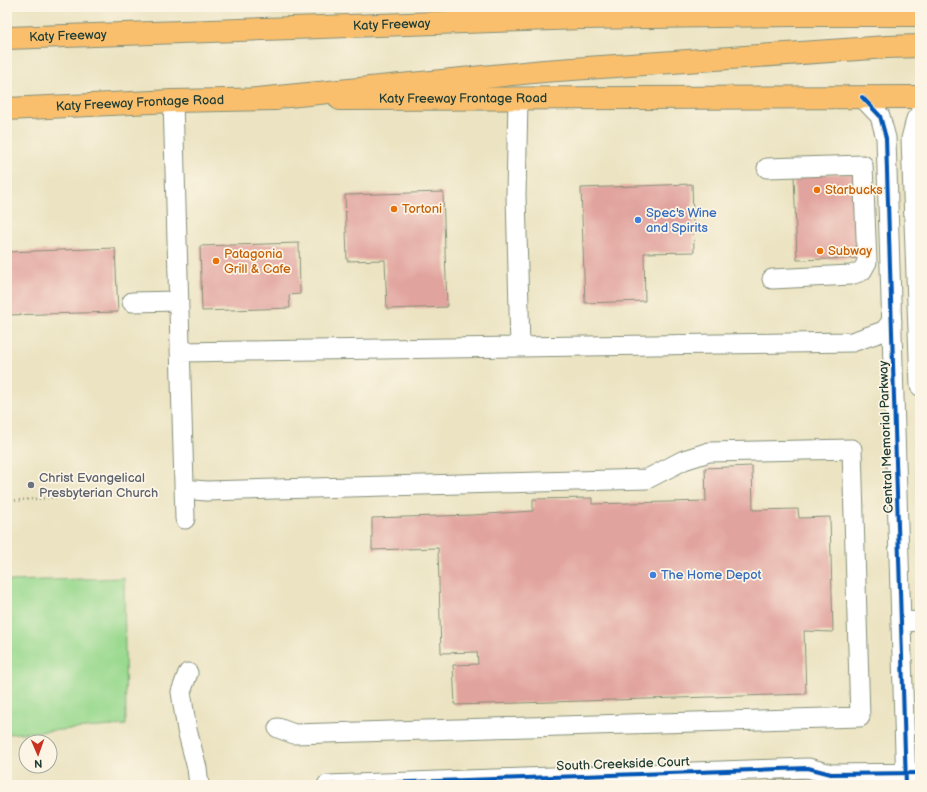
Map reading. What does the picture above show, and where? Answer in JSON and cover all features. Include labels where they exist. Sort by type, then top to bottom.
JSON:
[{"type":"main road","name":"Katy Freeway","points":[[7,38],[582,18],[920,14]]},
{"type":"main road","points":[[257,99],[544,71],[920,46]]},
{"type":"main road","name":"Katy Freeway Frontage Road","points":[[7,109],[173,101],[257,99],[920,97]]},
{"type":"street","name":"Central Memorial Parkway","points":[[862,97],[880,116],[886,138],[901,622],[911,777]]},
{"type":"street","points":[[518,99],[516,195],[520,347]]},
{"type":"street","points":[[173,101],[185,519]]},
{"type":"street","points":[[920,114],[916,119],[911,139],[918,262],[920,386]]},
{"type":"street","points":[[767,168],[863,166],[867,262],[862,271],[851,275],[772,279]]},
{"type":"street","points":[[890,264],[918,262]]},
{"type":"street","points":[[132,302],[179,301]]},
{"type":"street","points":[[180,352],[852,342],[884,331],[892,321]]},
{"type":"street","points":[[184,489],[206,491],[646,478],[684,460],[709,452],[852,449],[860,717],[294,734],[278,728]]},
{"type":"street","points":[[901,622],[920,621]]},
{"type":"street","points":[[188,673],[181,692],[187,730],[197,768],[198,785]]},
{"type":"street","name":"South Creekside Court","points":[[327,785],[808,768],[832,779],[911,777]]},
{"type":"path","points":[[7,501],[62,497]]},
{"type":"green space","points":[[124,578],[126,725],[7,734],[7,581]]},
{"type":"building","points":[[856,173],[859,258],[797,260],[794,175]]},
{"type":"building","name":"Spec's Wine and Spirits","points":[[692,184],[694,252],[644,253],[645,301],[585,303],[581,188]]},
{"type":"building","points":[[443,192],[447,307],[387,309],[385,260],[347,261],[345,195]]},
{"type":"building","points":[[299,243],[300,294],[289,295],[290,308],[202,311],[200,246]]},
{"type":"building","points":[[115,248],[118,312],[7,315],[7,252]]},
{"type":"building","name":"The Home Depot","points":[[752,466],[753,510],[798,509],[799,518],[830,517],[833,632],[804,631],[806,694],[455,705],[453,665],[478,664],[477,652],[441,653],[438,548],[372,550],[372,518],[473,515],[533,511],[533,499],[592,498],[592,504],[706,501],[705,468]]},
{"type":"building","points":[[807,778],[807,785],[773,785],[773,780]]},
{"type":"building","points":[[733,782],[733,785],[698,785],[698,783]]},
{"type":"building","points":[[770,782],[770,785],[735,785],[735,783]]},
{"type":"cycle path","points":[[862,97],[880,116],[886,138],[906,785]]},
{"type":"cycle path","points":[[327,785],[808,768],[831,774],[920,773]]},
{"type":"place","name":"Starbucks","points":[[817,190]]},
{"type":"place","name":"Tortoni","points":[[394,209]]},
{"type":"place","name":"Spec's Wine and Spirits","points":[[638,220]]},
{"type":"place","name":"Subway","points":[[820,251]]},
{"type":"place","name":"Patagonia Grill & Cafe","points":[[216,261]]},
{"type":"place","name":"Christ Evangelical Presbyterian Church","points":[[31,485]]},
{"type":"place","name":"The Home Depot","points":[[653,575]]}]
